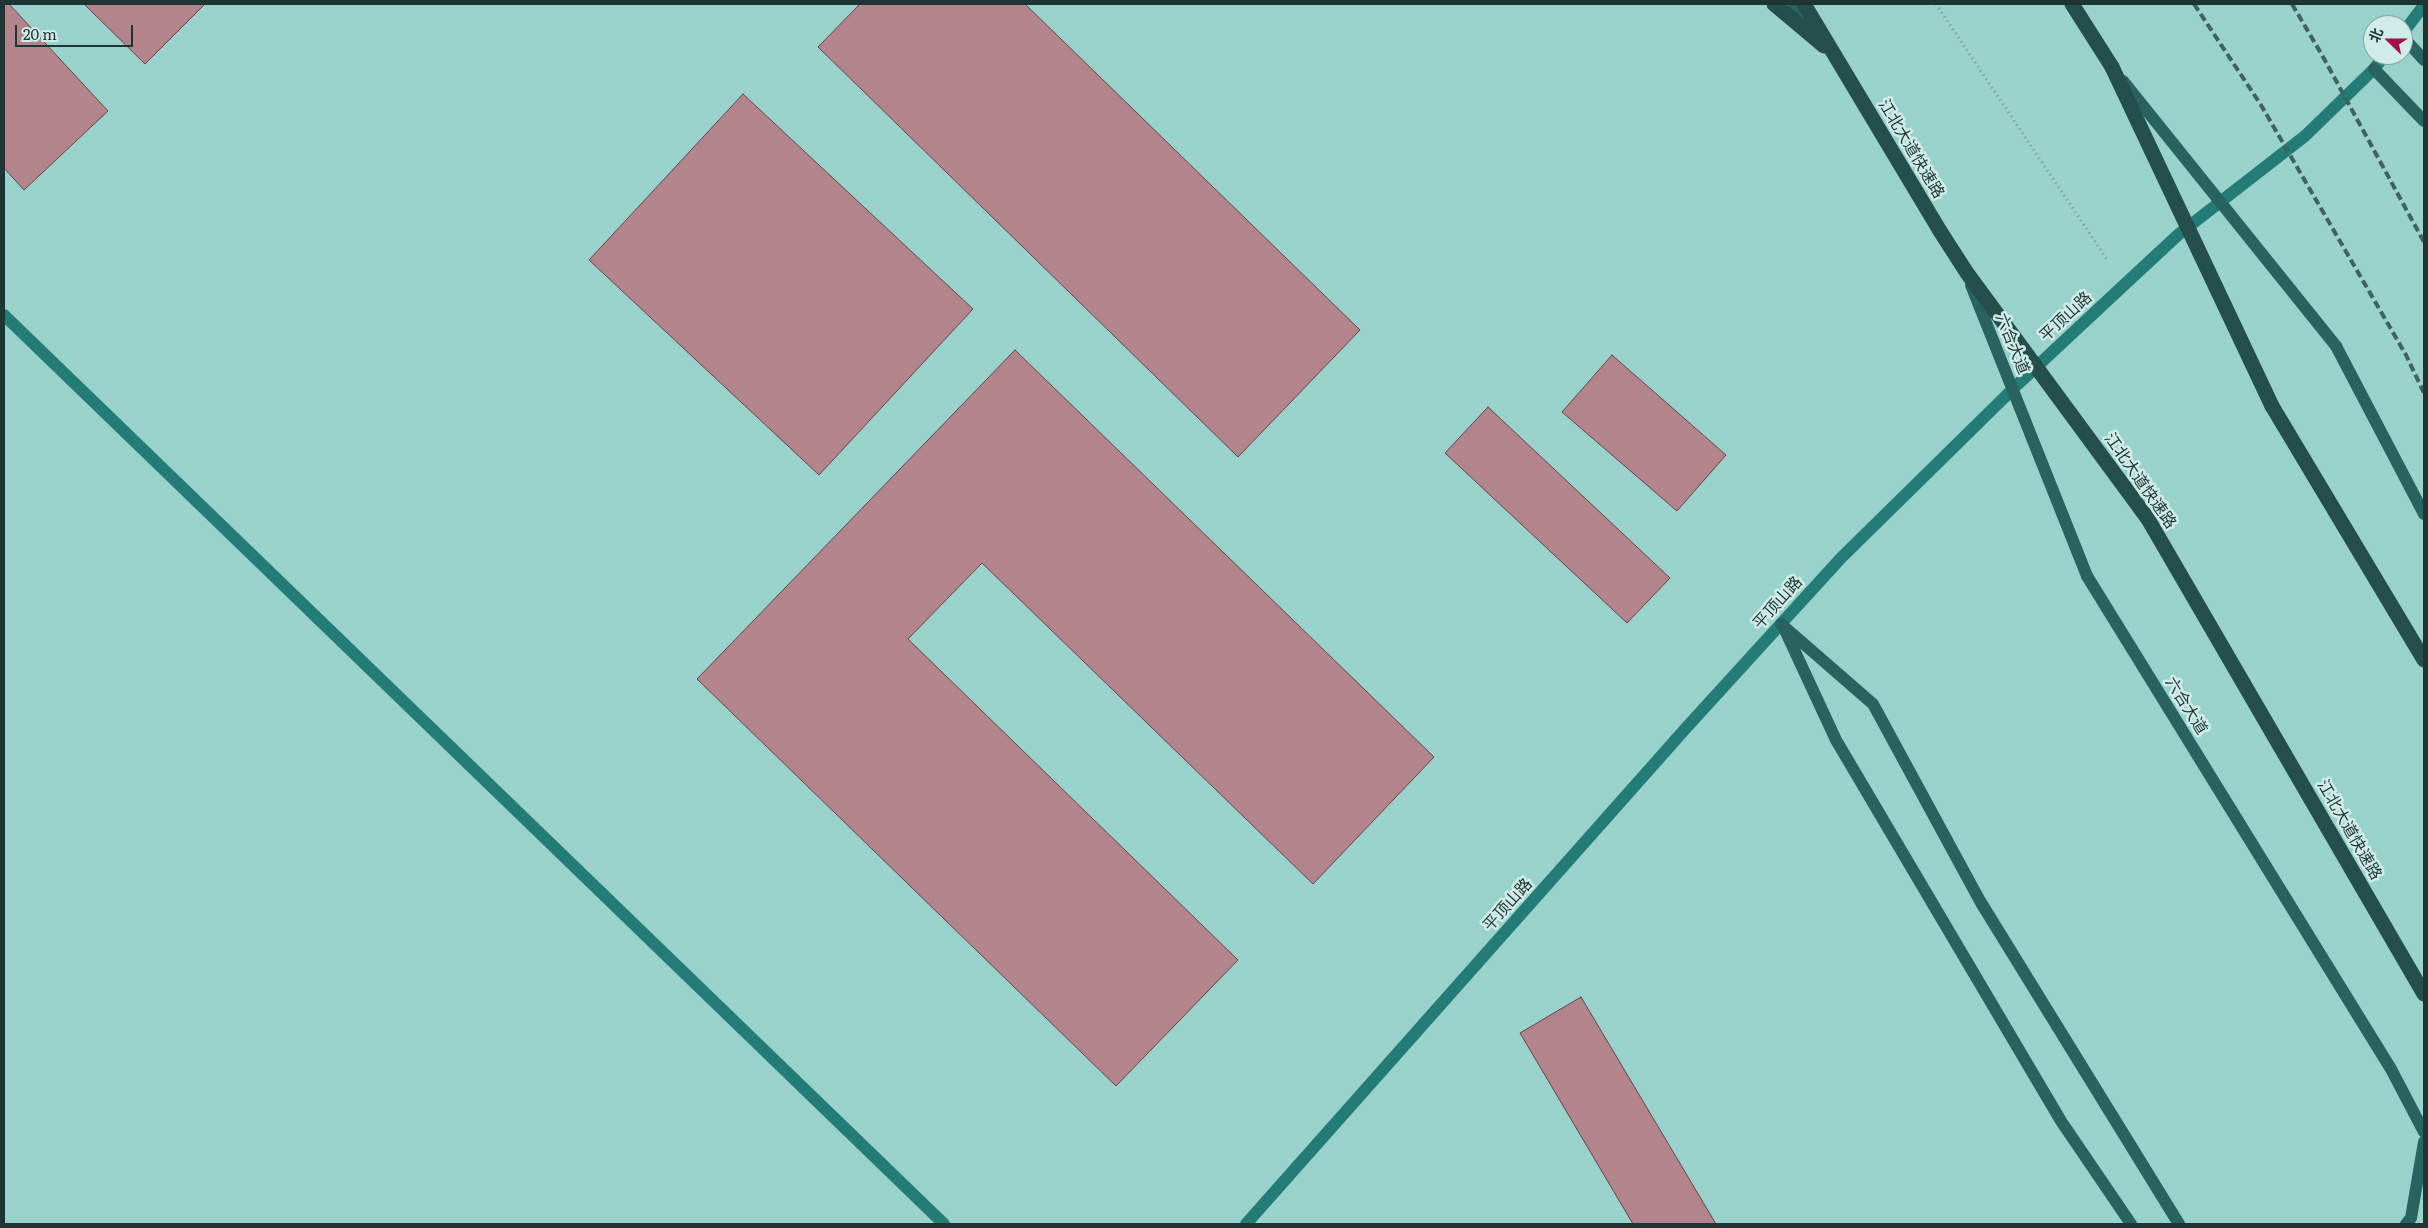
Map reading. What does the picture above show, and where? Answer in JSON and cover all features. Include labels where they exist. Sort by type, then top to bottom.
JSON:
[{"type":"highway","points":[[1774,4],[1832,53]]},
{"type":"highway","name":"江北大道快速路","points":[[1804,4],[1967,273],[2148,519],[2424,994]]},
{"type":"highway","points":[[2072,4],[2112,67],[2272,406],[2424,660]]},
{"type":"main road","points":[[1793,4],[1832,53]]},
{"type":"main road","points":[[2413,48],[2424,60]]},
{"type":"main road","points":[[2112,67],[2336,346],[2424,514]]},
{"type":"main road","points":[[2374,69],[2424,121]]},
{"type":"main road","name":"六合大道","points":[[1967,273],[2087,576],[2391,1069],[2424,1132]]},
{"type":"main road","points":[[1782,624],[1836,740],[2061,1122],[2131,1224]]},
{"type":"main road","points":[[1782,624],[1873,704],[1980,901],[2179,1224]]},
{"type":"main road","points":[[2406,1224],[2411,1218],[2424,1142]]},
{"type":"street","points":[[2413,20],[2424,5]]},
{"type":"street","name":"平顶山路","points":[[1246,1224],[1679,735],[1841,558],[2018,384],[2179,234],[2304,136],[2377,65]]},
{"type":"street","points":[[4,315],[944,1224]]},
{"type":"path","points":[[1936,4],[2124,285]]},
{"type":"building","points":[[4,4],[9,4],[108,111],[24,190],[4,168]]},
{"type":"building","points":[[84,4],[205,4],[145,64]]},
{"type":"building","points":[[860,4],[1025,4],[1360,330],[1238,457],[818,47]]},
{"type":"building","points":[[743,94],[973,309],[819,475],[589,260]]},
{"type":"building","points":[[1015,350],[1434,757],[1313,884],[982,563],[908,639],[1238,960],[1116,1086],[697,679]]},
{"type":"building","points":[[1612,355],[1726,455],[1677,511],[1562,412]]},
{"type":"building","points":[[1488,407],[1670,578],[1627,623],[1445,453]]},
{"type":"building","points":[[1581,997],[1716,1224],[1633,1224],[1520,1033]]},
{"type":"railway","points":[[2194,4],[2261,105],[2406,355],[2424,393]]},
{"type":"railway","points":[[2292,4],[2424,242]]}]
